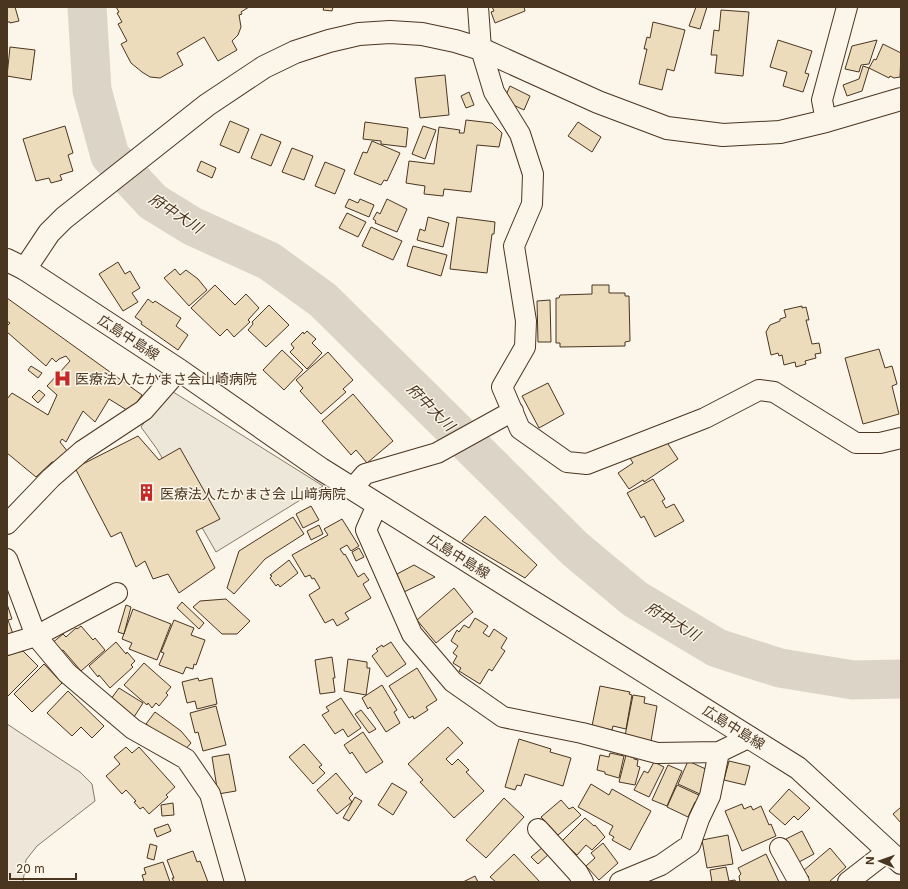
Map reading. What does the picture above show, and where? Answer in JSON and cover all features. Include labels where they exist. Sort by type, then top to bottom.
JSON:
[{"type":"main road","points":[[16,264],[59,223],[97,191],[207,104],[264,67],[295,52],[329,41],[359,34],[390,32],[422,34],[455,41],[481,49],[598,102],[667,128],[723,135],[780,132],[826,121],[901,99]]},
{"type":"main road","name":"広島中島線","points":[[16,264],[179,370],[321,470],[798,768],[895,857]]},
{"type":"street","points":[[478,7],[481,49],[494,92],[520,134],[533,174],[532,204],[514,246],[526,321],[525,347],[502,386],[508,413],[520,429],[566,462],[587,464],[705,418],[759,390],[774,392],[856,443],[880,443],[901,438]]},
{"type":"street","points":[[826,121],[822,100],[847,7]]},
{"type":"street","points":[[7,524],[51,478],[82,451],[144,410],[179,370]]},
{"type":"street","points":[[352,489],[365,474],[437,453],[508,413]]},
{"type":"street","points":[[377,505],[366,530],[412,634],[453,682],[502,717],[582,733],[657,753],[719,752],[750,737]]},
{"type":"street","points":[[7,559],[36,636],[67,673],[133,730],[186,759],[210,794],[235,882]]},
{"type":"street","points":[[7,645],[36,636],[117,593]]},
{"type":"street","points":[[620,882],[661,865],[690,844],[699,819],[710,796],[719,752]]},
{"type":"street","points":[[538,829],[578,873],[583,882]]},
{"type":"street","points":[[780,848],[799,882]]},
{"type":"street","points":[[848,882],[895,857]]},
{"type":"shaded area","points":[[170,390],[323,486],[216,552],[157,449],[141,427],[154,408]]},
{"type":"shaded area","points":[[7,724],[80,772],[92,784],[95,801],[37,846],[26,860],[23,882],[7,882]]},
{"type":"building","points":[[7,7],[15,7],[19,21],[10,23],[7,22]]},
{"type":"building","points":[[116,7],[249,7],[239,15],[241,27],[238,35],[232,41],[237,50],[218,61],[204,37],[177,53],[183,65],[160,78],[150,77],[131,63],[121,44],[127,41],[118,24],[122,22],[117,13],[119,12]]},
{"type":"building","points":[[324,7],[333,7],[332,11],[323,10]]},
{"type":"building","points":[[492,7],[524,7],[525,11],[495,23],[491,12],[494,11]]},
{"type":"building","points":[[696,7],[707,7],[700,29],[689,26]]},
{"type":"building","points":[[721,10],[749,12],[743,76],[715,73],[717,55],[711,55],[714,30],[719,31]]},
{"type":"building","points":[[653,22],[685,30],[674,71],[667,69],[662,90],[639,84],[647,49],[644,49],[647,37],[650,38]]},
{"type":"building","points":[[778,40],[812,51],[805,73],[809,74],[803,92],[783,86],[787,72],[770,67]]},
{"type":"building","points":[[877,40],[869,64],[861,65],[859,72],[845,69],[852,46]]},
{"type":"building","points":[[883,44],[901,53],[900,77],[894,78],[890,76],[889,78],[869,68],[874,59],[876,60]]},
{"type":"building","points":[[10,47],[35,50],[31,80],[7,76]]},
{"type":"building","points":[[863,66],[869,68],[862,91],[847,96],[843,85],[859,79]]},
{"type":"building","points":[[445,75],[449,115],[420,118],[415,78]]},
{"type":"building","points":[[510,86],[530,96],[524,110],[509,103],[505,97]]},
{"type":"building","points":[[469,92],[474,105],[466,108],[461,96]]},
{"type":"building","points":[[466,120],[492,123],[502,133],[499,147],[477,145],[471,192],[444,189],[443,196],[424,194],[425,186],[406,183],[409,161],[434,164],[439,127],[460,130],[459,133],[464,133]]},
{"type":"building","points":[[230,121],[249,129],[239,153],[220,145]]},
{"type":"building","points":[[365,122],[408,128],[406,147],[381,144],[381,141],[363,139]]},
{"type":"building","points":[[578,122],[601,137],[592,152],[568,136]]},
{"type":"building","points":[[65,126],[73,153],[68,155],[73,171],[60,175],[62,180],[51,183],[49,178],[36,181],[23,139]]},
{"type":"building","points":[[423,126],[436,130],[425,159],[412,154]]},
{"type":"building","points":[[261,134],[281,142],[271,166],[251,158]]},
{"type":"building","points":[[372,141],[400,153],[387,181],[384,180],[381,185],[354,174],[363,152],[367,153]]},
{"type":"building","points":[[292,148],[313,156],[304,180],[282,172]]},
{"type":"building","points":[[201,161],[216,168],[212,178],[197,171]]},
{"type":"building","points":[[325,162],[345,170],[335,194],[315,186]]},
{"type":"building","points":[[349,199],[358,203],[360,199],[374,205],[369,217],[345,207]]},
{"type":"building","points":[[387,199],[407,209],[397,232],[375,223],[376,221],[373,219],[377,212],[380,214]]},
{"type":"building","points":[[347,213],[366,222],[358,237],[339,228]]},
{"type":"building","points":[[428,217],[449,223],[443,247],[417,240],[420,229],[425,231]]},
{"type":"building","points":[[457,217],[495,222],[487,273],[450,269]]},
{"type":"building","points":[[371,227],[402,241],[393,260],[362,246]]},
{"type":"building","points":[[413,246],[447,255],[441,276],[407,266]]},
{"type":"building","points":[[118,262],[125,274],[130,271],[140,288],[132,293],[138,302],[123,311],[99,274]]},
{"type":"building","points":[[175,269],[180,275],[186,270],[198,279],[207,290],[189,306],[164,278]]},
{"type":"building","points":[[215,285],[235,305],[246,294],[259,308],[248,320],[250,322],[234,337],[227,329],[220,336],[191,308]]},
{"type":"building","points":[[592,285],[609,285],[609,293],[625,293],[625,296],[629,296],[630,341],[625,342],[625,346],[560,347],[560,343],[556,343],[556,298],[559,298],[560,295],[592,294]]},
{"type":"building","points":[[7,298],[142,395],[130,412],[109,399],[95,422],[83,411],[66,442],[62,439],[60,442],[68,452],[60,463],[52,462],[36,477],[7,453],[7,399],[12,393],[48,415],[57,395],[47,386],[70,361],[66,356],[56,362],[52,358],[46,366],[7,332],[7,326],[10,323],[7,321]]},
{"type":"building","points":[[148,299],[153,303],[155,301],[181,318],[176,326],[188,335],[178,350],[141,324],[142,322],[135,317]]},
{"type":"building","points":[[550,300],[551,342],[538,342],[537,301]]},
{"type":"building","points":[[269,305],[289,325],[266,347],[248,330],[253,324],[252,322]]},
{"type":"building","points":[[802,306],[802,308],[806,307],[809,320],[806,320],[812,344],[819,343],[821,353],[815,354],[816,358],[805,361],[806,364],[796,367],[795,362],[784,365],[782,355],[779,356],[778,353],[771,355],[766,332],[770,325],[786,317],[784,310]]},
{"type":"building","points":[[307,331],[316,339],[312,343],[322,353],[307,369],[290,352],[294,348],[291,344],[303,332],[304,334]]},
{"type":"building","points":[[879,349],[885,368],[892,366],[897,384],[892,386],[899,414],[863,424],[845,358]]},
{"type":"building","points":[[282,350],[303,370],[284,390],[263,370]]},
{"type":"building","points":[[328,352],[353,380],[343,389],[346,392],[321,414],[300,391],[303,388],[296,380]]},
{"type":"building","points":[[31,366],[42,373],[38,378],[28,370]]},
{"type":"building","points":[[548,383],[564,414],[539,428],[522,396]]},
{"type":"building","points":[[39,390],[45,395],[38,403],[32,397]]},
{"type":"building","points":[[353,394],[393,441],[367,463],[356,450],[351,455],[322,421]]},
{"type":"building","name":"医療法人たかまさ会 山﨑病院","points":[[138,436],[159,460],[180,448],[220,519],[196,531],[215,568],[179,593],[168,574],[153,579],[145,561],[136,567],[121,532],[111,537],[75,468]]},
{"type":"building","points":[[664,438],[678,459],[644,482],[643,480],[629,489],[618,473],[633,463],[630,458],[637,451],[639,455]]},
{"type":"building","points":[[653,479],[665,499],[662,501],[666,508],[674,504],[684,521],[655,537],[644,516],[641,518],[627,493]]},
{"type":"building","points":[[311,506],[319,520],[303,528],[296,514]]},
{"type":"building","points":[[485,516],[537,565],[525,578],[462,541]]},
{"type":"building","points":[[293,517],[304,534],[265,559],[234,594],[227,588],[239,551]]},
{"type":"building","points":[[342,519],[359,546],[351,551],[347,545],[340,549],[344,555],[345,554],[358,577],[364,573],[369,580],[363,584],[371,598],[345,613],[349,619],[337,626],[333,619],[325,623],[309,595],[320,588],[314,578],[312,579],[310,575],[305,577],[292,555],[328,535],[324,529]]},
{"type":"building","points":[[319,525],[323,534],[311,540],[307,531]]},
{"type":"building","points":[[359,548],[364,557],[356,561],[352,552]]},
{"type":"building","points":[[289,560],[298,573],[280,587],[278,584],[276,586],[270,578],[272,576],[270,575]]},
{"type":"building","points":[[414,565],[435,577],[404,592],[397,574]]},
{"type":"building","points":[[454,588],[473,612],[436,643],[417,620]]},
{"type":"building","points":[[226,599],[250,621],[237,634],[222,634],[193,607],[200,601]]},
{"type":"building","points":[[182,602],[204,623],[199,629],[177,608]]},
{"type":"building","points":[[7,604],[12,619],[8,620],[13,634],[7,636]]},
{"type":"building","points":[[126,605],[131,607],[124,634],[118,632]]},
{"type":"building","points":[[133,609],[171,624],[157,660],[129,649],[132,643],[122,639]]},
{"type":"building","points":[[475,618],[488,626],[483,633],[489,637],[494,629],[507,638],[501,648],[505,651],[492,671],[489,669],[480,684],[459,671],[461,668],[453,663],[457,656],[453,653],[458,646],[451,641],[457,630],[459,632],[464,625],[469,628]]},
{"type":"building","points":[[174,620],[194,628],[191,635],[205,640],[196,665],[194,664],[193,669],[186,667],[183,674],[159,665],[164,653],[161,652]]},
{"type":"building","points":[[81,626],[93,640],[95,638],[105,650],[81,671],[63,650],[59,653],[51,644],[63,634],[66,637],[76,628],[77,629]]},
{"type":"building","points":[[116,642],[126,654],[127,652],[135,661],[131,665],[133,667],[110,688],[89,666]]},
{"type":"building","points":[[391,642],[406,664],[387,677],[372,656],[378,651],[376,649]]},
{"type":"building","points":[[23,651],[38,666],[7,697],[7,655]]},
{"type":"building","points":[[332,657],[335,692],[320,694],[315,660]]},
{"type":"building","points":[[348,659],[367,662],[367,668],[370,668],[366,695],[344,691]]},
{"type":"building","points":[[144,663],[171,687],[166,693],[168,695],[159,706],[156,703],[152,708],[148,703],[147,705],[124,685]]},
{"type":"building","points":[[44,664],[62,683],[32,712],[14,694]]},
{"type":"building","points":[[417,668],[437,700],[426,707],[428,710],[414,719],[413,716],[409,718],[389,686]]},
{"type":"building","points":[[198,678],[199,681],[212,678],[217,704],[197,709],[195,701],[187,703],[182,682]]},
{"type":"building","points":[[382,685],[397,710],[394,712],[400,723],[386,732],[370,707],[368,709],[362,698]]},
{"type":"building","points":[[600,686],[630,692],[629,694],[632,695],[626,729],[613,726],[612,730],[592,726]]},
{"type":"building","points":[[119,688],[143,703],[134,717],[108,703]]},
{"type":"building","points":[[68,691],[104,726],[92,738],[81,727],[72,736],[47,713]]},
{"type":"building","points":[[633,695],[645,697],[644,703],[657,706],[651,741],[625,736]]},
{"type":"building","points":[[341,698],[361,728],[348,737],[343,729],[335,734],[322,715],[329,711],[326,707]]},
{"type":"building","points":[[216,706],[226,745],[203,751],[198,732],[195,733],[190,713]]},
{"type":"building","points":[[361,710],[376,729],[369,733],[355,714]]},
{"type":"building","points":[[155,712],[181,731],[191,743],[184,751],[146,724]]},
{"type":"building","points":[[448,727],[463,743],[446,759],[452,765],[458,759],[469,770],[466,772],[484,791],[454,818],[420,782],[423,780],[408,764]]},
{"type":"building","points":[[363,732],[383,762],[366,773],[352,752],[350,754],[344,745]]},
{"type":"building","points":[[519,739],[551,749],[550,752],[571,758],[563,786],[525,774],[521,786],[517,785],[515,790],[505,787]]},
{"type":"building","points":[[304,744],[322,765],[319,767],[325,773],[313,784],[289,757]]},
{"type":"building","points":[[126,747],[132,753],[139,747],[175,787],[166,795],[168,797],[149,814],[143,807],[140,809],[134,802],[136,801],[126,790],[122,794],[106,776],[120,764],[114,757]]},
{"type":"building","points":[[610,753],[624,756],[619,778],[597,770],[600,755],[609,757]]},
{"type":"building","points":[[229,754],[236,791],[218,794],[212,757]]},
{"type":"building","points":[[626,755],[638,760],[637,766],[640,767],[635,785],[619,782]]},
{"type":"building","points":[[688,761],[708,770],[702,795],[678,784]]},
{"type":"building","points":[[729,761],[750,766],[745,785],[724,780]]},
{"type":"building","points":[[654,762],[664,767],[649,797],[634,790],[644,771],[648,773]]},
{"type":"building","points":[[668,765],[682,771],[667,806],[652,800]]},
{"type":"building","points":[[336,773],[353,794],[349,798],[352,802],[337,814],[317,790]]},
{"type":"building","points":[[392,783],[407,792],[393,815],[378,805]]},
{"type":"building","points":[[591,784],[609,795],[612,789],[651,811],[630,850],[612,840],[614,837],[609,834],[613,826],[578,807]]},
{"type":"building","points":[[677,785],[703,797],[700,804],[695,802],[688,817],[667,807]]},
{"type":"building","points":[[789,789],[810,808],[798,820],[794,816],[785,825],[769,811]]},
{"type":"building","points":[[355,797],[362,801],[349,821],[343,818]]},
{"type":"building","points":[[504,798],[524,817],[486,858],[466,840]]},
{"type":"building","points":[[561,800],[569,809],[573,807],[581,815],[558,835],[541,817]]},
{"type":"building","points":[[173,803],[174,815],[162,816],[161,805]]},
{"type":"building","points":[[742,804],[744,809],[751,806],[753,810],[761,806],[769,825],[771,824],[776,836],[742,851],[725,811]]},
{"type":"building","points":[[901,807],[901,823],[893,814]]},
{"type":"building","points":[[585,818],[594,826],[595,825],[605,837],[592,850],[586,845],[577,855],[562,841]]},
{"type":"building","points":[[168,824],[171,831],[157,837],[154,829]]},
{"type":"building","points":[[802,831],[814,854],[799,862],[786,839]]},
{"type":"building","points":[[728,835],[733,864],[707,868],[702,840]]},
{"type":"building","points":[[603,843],[618,863],[599,880],[586,866],[595,858],[591,853]]},
{"type":"building","points":[[150,844],[157,846],[154,860],[147,858]]},
{"type":"building","points":[[543,847],[549,854],[538,864],[531,857]]},
{"type":"building","points":[[830,848],[846,867],[829,882],[807,882],[806,880],[809,877],[803,871]]},
{"type":"building","points":[[193,851],[197,862],[200,861],[208,882],[174,882],[172,878],[174,878],[167,860]]},
{"type":"building","points":[[514,854],[540,882],[496,882],[490,877]]},
{"type":"building","points":[[766,854],[779,882],[740,882],[739,876],[741,874],[738,868]]},
{"type":"building","points":[[163,862],[170,882],[140,882],[144,881],[142,875],[146,874],[144,868]]},
{"type":"building","points":[[726,867],[729,881],[735,880],[736,882],[712,882],[710,870]]},
{"type":"building","points":[[475,876],[478,882],[463,882]]},
{"type":"waterway","name":"府中大川","points":[[87,7],[92,90],[110,156],[153,202],[192,226],[269,261],[323,300],[575,549],[635,599],[717,648],[780,668],[853,680],[901,679]]},
{"type":"place","name":"医療法人たかまさ会山崎病院","points":[[62,378]]},
{"type":"place","name":"医療法人たかまさ会 山﨑病院","points":[[147,493]]}]
